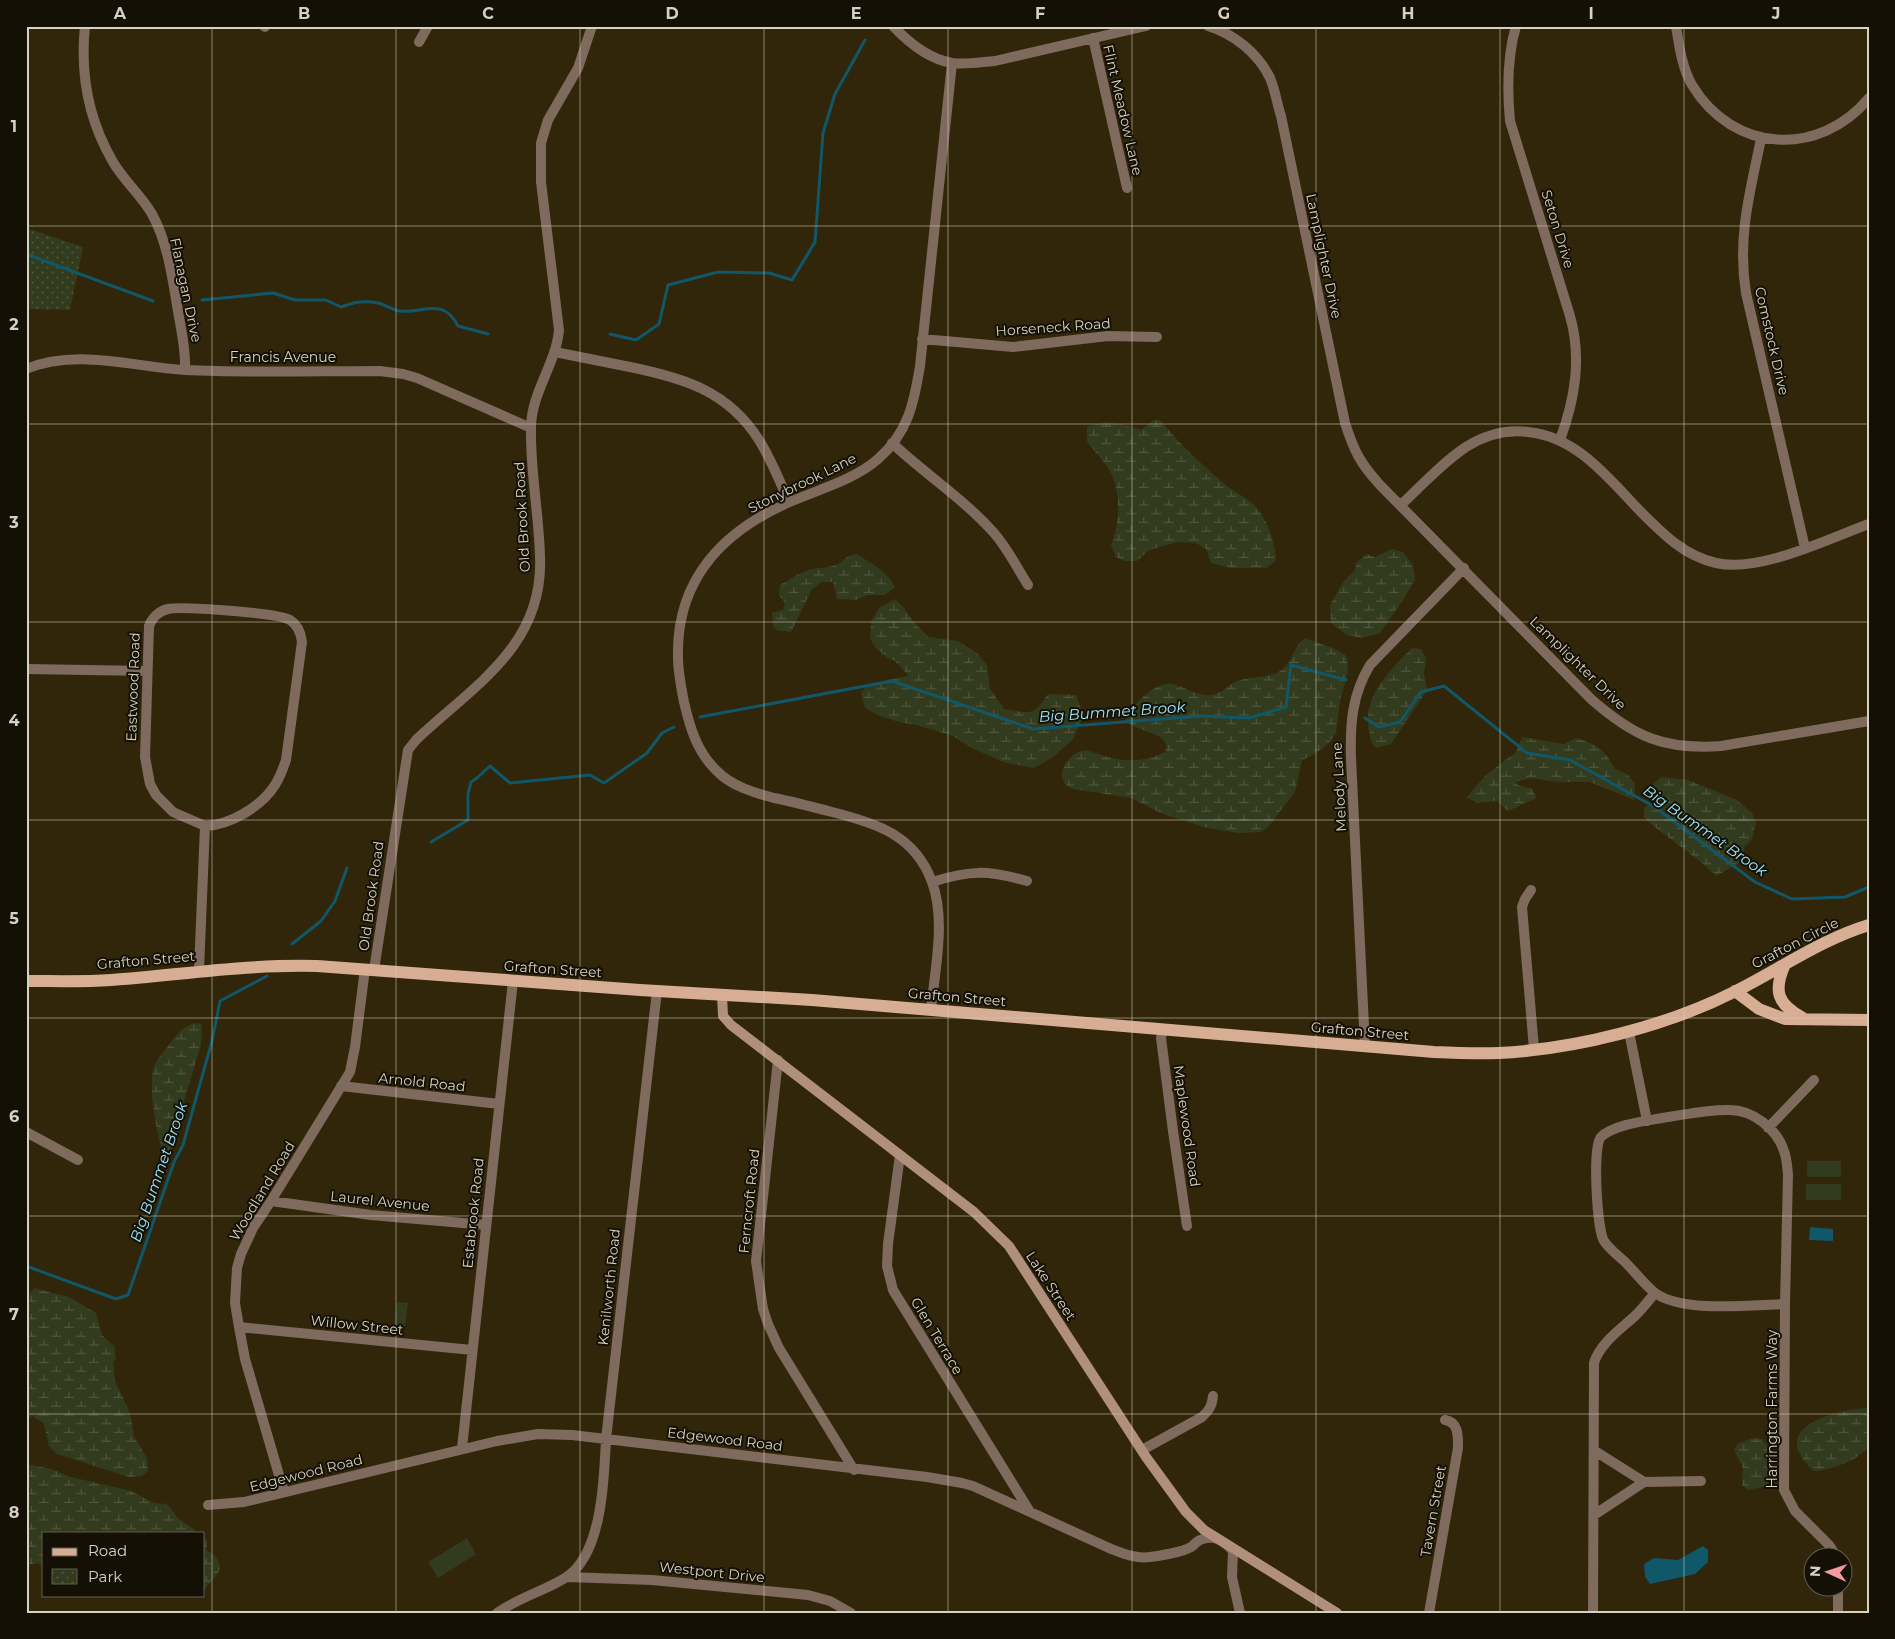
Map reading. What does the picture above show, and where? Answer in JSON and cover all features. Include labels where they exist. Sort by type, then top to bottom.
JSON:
[{"type":"main road","name":"Grafton Circle","points":[[1735,991],[1847,933],[1869,925]]},
{"type":"main road","points":[[1785,964],[1778,987],[1781,1001],[1790,1011],[1806,1019]]},
{"type":"main road","name":"Grafton Street","points":[[26,981],[109,980],[199,970],[279,965],[370,970],[513,982],[812,1000],[1365,1047],[1498,1053],[1580,1042],[1629,1032],[1693,1009],[1735,991]]},
{"type":"main road","points":[[1735,991],[1768,1013],[1785,1019],[1869,1020]]},
{"type":"street","name":"Flanagan Drive","points":[[84,26],[83,59],[89,104],[114,163],[144,202],[157,226],[166,250],[184,348],[185,370]]},
{"type":"street","points":[[419,42],[428,26]]},
{"type":"street","name":"Old Brook Road","points":[[370,970],[408,750],[416,740],[492,671],[507,654],[528,623],[534,606],[540,580],[540,556],[530,428],[537,398],[555,352],[559,330],[541,182],[541,142],[548,120],[578,68],[592,26]]},
{"type":"street","points":[[892,26],[915,46],[952,63],[995,61],[1146,26]]},
{"type":"street","name":"Lamplighter Drive","points":[[1208,26],[1234,37],[1253,54],[1271,80],[1281,116],[1345,423],[1353,449],[1367,471],[1591,699],[1636,733],[1683,747],[1721,746],[1869,721]]},
{"type":"street","name":"Seton Drive","points":[[1516,26],[1511,42],[1508,72],[1510,120],[1570,316],[1576,342],[1577,365],[1573,394],[1560,440]]},
{"type":"street","points":[[1676,26],[1684,66],[1692,84],[1704,102],[1723,120],[1761,139],[1798,139],[1819,134],[1847,119],[1869,98]]},
{"type":"street","name":"Flint Meadow Lane","points":[[1093,38],[1127,188]]},
{"type":"street","name":"Stonybrook Lane","points":[[931,1009],[938,924],[937,898],[932,882],[914,851],[893,834],[868,822],[766,796],[736,785],[718,773],[704,756],[693,735],[679,676],[678,656],[683,617],[693,586],[709,560],[723,544],[739,530],[789,502],[847,479],[865,469],[878,459],[892,443],[912,409],[916,392],[952,63]]},
{"type":"street","name":"Comstock Drive","points":[[1761,139],[1743,228],[1743,272],[1749,307],[1805,548]]},
{"type":"street","name":"Horseneck Road","points":[[922,339],[1013,347],[1108,336],[1156,337]]},
{"type":"street","points":[[555,352],[684,380],[723,400],[743,419],[759,440],[789,502]]},
{"type":"street","name":"Francis Avenue","points":[[26,369],[34,365],[77,359],[185,370],[380,371],[403,374],[435,386],[530,428]]},
{"type":"street","points":[[1401,505],[1456,455],[1485,438],[1501,432],[1522,431],[1547,435],[1560,440],[1580,452],[1664,536],[1682,549],[1717,563],[1741,565],[1765,561],[1869,524]]},
{"type":"street","points":[[892,443],[970,508],[1005,548],[1028,585]]},
{"type":"street","name":"Melody Lane","points":[[1365,1047],[1351,758],[1350,722],[1353,703],[1365,674],[1377,656],[1464,568]]},
{"type":"street","name":"Eastwood Road","points":[[168,609],[280,616],[294,622],[301,634],[301,653],[286,760],[281,774],[274,787],[252,808],[224,823],[205,826],[173,812],[156,795],[150,784],[145,757],[149,626],[154,617],[168,609]]},
{"type":"street","points":[[26,669],[147,671]]},
{"type":"street","points":[[199,970],[205,826]]},
{"type":"street","points":[[932,882],[974,872],[998,874],[1027,881]]},
{"type":"street","points":[[1531,890],[1522,907],[1534,1049]]},
{"type":"street","name":"Woodland Road","points":[[284,1492],[245,1359],[238,1327],[235,1303],[237,1268],[253,1228],[350,1072],[370,970]]},
{"type":"street","name":"Estabrook Road","points":[[462,1448],[513,982]]},
{"type":"street","name":"Kenilworth Road","points":[[567,1577],[583,1559],[596,1530],[604,1475],[606,1439],[656,991]]},
{"type":"street","name":"Lake Street","points":[[722,995],[722,1010],[725,1019],[974,1212],[1009,1246],[1142,1450],[1186,1512],[1204,1530],[1225,1541],[1337,1613]]},
{"type":"street","name":"Maplewood Road","points":[[1163,1029],[1161,1038],[1187,1226]]},
{"type":"street","points":[[1629,1032],[1647,1121]]},
{"type":"street","name":"Ferncroft Road","points":[[778,1060],[756,1260],[763,1309],[779,1348],[854,1470]]},
{"type":"street","points":[[1768,1128],[1814,1080]]},
{"type":"street","name":"Arnold Road","points":[[341,1086],[499,1104]]},
{"type":"street","name":"Harrington Farms Way","points":[[1785,1304],[1697,1306],[1672,1302],[1655,1293],[1603,1240],[1599,1227],[1598,1209],[1596,1150],[1599,1139],[1615,1129],[1647,1121],[1730,1110],[1750,1115],[1768,1128],[1780,1141],[1787,1162],[1784,1490],[1796,1511],[1830,1546]]},
{"type":"street","points":[[26,1132],[78,1160]]},
{"type":"street","name":"Glen Terrace","points":[[900,1155],[888,1244],[887,1266],[893,1290],[1030,1512]]},
{"type":"street","name":"Laurel Avenue","points":[[271,1201],[371,1215],[486,1225]]},
{"type":"street","points":[[1593,1613],[1595,1451],[1593,1380],[1595,1360],[1608,1341],[1655,1293]]},
{"type":"street","name":"Willow Street","points":[[238,1327],[472,1350]]},
{"type":"street","points":[[1142,1450],[1202,1417],[1209,1411],[1213,1396]]},
{"type":"street","name":"Tavern Street","points":[[1429,1613],[1458,1448],[1456,1427],[1451,1421],[1445,1420]]},
{"type":"street","name":"Edgewood Road","points":[[208,1506],[244,1502],[462,1448],[538,1434],[572,1435],[854,1470],[927,1477],[962,1483],[1109,1548],[1138,1557],[1151,1557],[1190,1548],[1198,1540],[1212,1537],[1225,1541]]},
{"type":"street","points":[[1595,1451],[1644,1482]]},
{"type":"street","points":[[1594,1515],[1644,1482],[1701,1481]]},
{"type":"street","points":[[1225,1541],[1233,1551],[1232,1577],[1240,1613]]},
{"type":"street","points":[[498,1613],[509,1605],[567,1577]]},
{"type":"street","name":"Westport Drive","points":[[567,1577],[652,1580],[808,1595],[830,1601],[851,1613]]},
{"type":"street","points":[[1838,1596],[1838,1613]]},
{"type":"green space","points":[[26,228],[83,247],[70,310],[26,309]]},
{"type":"green space","points":[[1154,420],[1160,420],[1206,468],[1254,505],[1259,511],[1270,531],[1276,560],[1267,568],[1231,568],[1211,563],[1206,549],[1196,543],[1178,542],[1149,550],[1137,561],[1124,561],[1116,557],[1111,545],[1116,529],[1118,512],[1116,486],[1108,468],[1087,442],[1087,427],[1108,423],[1120,424],[1141,430]]},
{"type":"green space","points":[[1392,549],[1403,552],[1413,565],[1415,580],[1380,633],[1362,638],[1347,635],[1331,623],[1330,605],[1344,581],[1355,570],[1357,562],[1366,554],[1375,557]]},
{"type":"green space","points":[[856,554],[883,572],[895,587],[885,595],[868,595],[856,600],[837,599],[833,582],[822,582],[812,589],[791,632],[776,630],[773,625],[772,613],[783,610],[785,603],[779,595],[780,585],[803,572],[836,565],[849,556]]},
{"type":"green space","points":[[895,599],[928,637],[958,641],[977,653],[987,665],[990,689],[1004,709],[1030,712],[1038,707],[1048,694],[1076,695],[1082,718],[1073,739],[1052,758],[1034,768],[1003,762],[972,748],[953,736],[880,716],[865,708],[861,693],[866,686],[878,685],[887,680],[909,676],[895,661],[887,658],[875,647],[870,638],[871,622],[879,608]]},
{"type":"green space","points":[[1305,638],[1334,649],[1347,657],[1348,672],[1340,701],[1336,733],[1329,743],[1315,754],[1302,760],[1295,792],[1268,827],[1261,832],[1238,833],[1204,827],[1163,814],[1131,798],[1073,789],[1066,785],[1062,773],[1064,766],[1067,760],[1079,752],[1086,750],[1116,759],[1135,760],[1165,752],[1166,745],[1164,740],[1129,724],[1125,719],[1133,707],[1152,690],[1165,684],[1172,684],[1199,694],[1213,695],[1241,680],[1272,675],[1287,665],[1297,646]]},
{"type":"green space","points":[[1412,648],[1421,649],[1426,658],[1424,673],[1427,690],[1391,744],[1376,748],[1369,730],[1368,717],[1370,706],[1374,695],[1387,675]]},
{"type":"green space","points":[[1522,737],[1564,744],[1576,738],[1590,743],[1604,752],[1615,769],[1627,774],[1635,784],[1634,800],[1590,782],[1558,782],[1531,778],[1515,782],[1518,785],[1532,789],[1537,798],[1508,811],[1497,801],[1477,803],[1467,797],[1486,775],[1516,752]]},
{"type":"green space","points":[[1662,777],[1688,780],[1737,800],[1752,813],[1756,822],[1752,840],[1745,846],[1739,863],[1716,876],[1644,817],[1644,808],[1652,803],[1653,784]]},
{"type":"green space","points":[[194,1023],[202,1024],[201,1045],[184,1101],[179,1131],[166,1162],[157,1128],[153,1101],[152,1077],[154,1067],[158,1058],[177,1034],[185,1027]]},
{"type":"green space","points":[[1807,1161],[1841,1161],[1841,1177],[1807,1177]]},
{"type":"green space","points":[[1806,1184],[1841,1184],[1841,1200],[1806,1200]]},
{"type":"green space","points":[[34,1288],[69,1297],[96,1313],[102,1335],[114,1346],[116,1359],[113,1362],[115,1381],[130,1413],[134,1436],[147,1458],[148,1471],[141,1476],[129,1477],[57,1454],[49,1446],[44,1424],[33,1416],[26,1418],[26,1310],[28,1296]]},
{"type":"green space","points":[[397,1302],[408,1303],[405,1327],[394,1326]]},
{"type":"green space","points":[[1869,1408],[1869,1447],[1847,1463],[1825,1470],[1812,1470],[1803,1459],[1797,1446],[1799,1436],[1806,1427],[1830,1415]]},
{"type":"green space","points":[[1752,1438],[1762,1439],[1771,1451],[1773,1466],[1767,1486],[1748,1490],[1742,1485],[1743,1468],[1734,1450],[1738,1444]]},
{"type":"green space","points":[[26,1464],[131,1491],[154,1503],[167,1504],[178,1518],[198,1532],[42,1532],[42,1565],[37,1563],[26,1565]]},
{"type":"green space","points":[[205,1537],[207,1550],[220,1565],[217,1574],[205,1589]]},
{"type":"green space","points":[[467,1538],[476,1554],[438,1578],[428,1562]]},
{"type":"water","points":[[1810,1227],[1833,1229],[1833,1241],[1809,1240]]},
{"type":"water","points":[[1703,1546],[1708,1550],[1708,1562],[1695,1574],[1650,1584],[1645,1577],[1644,1564],[1654,1558],[1678,1560]]},
{"type":"waterway","points":[[610,334],[636,340],[659,324],[668,285],[718,272],[769,273],[792,280],[815,242],[823,133],[835,94],[865,40]]},
{"type":"waterway","points":[[26,254],[153,301]]},
{"type":"waterway","points":[[202,300],[273,293],[295,300],[326,300],[341,307],[368,302],[378,303],[400,311],[433,308],[446,312],[458,326],[488,334]]},
{"type":"waterway","name":"Big Bummet Brook","points":[[700,717],[892,681],[1033,729],[1200,716],[1249,718],[1286,707],[1291,665],[1346,680]]},
{"type":"waterway","name":"Big Bummet Brook","points":[[1365,718],[1379,727],[1400,722],[1421,692],[1444,686],[1527,753],[1570,760],[1653,806],[1755,882],[1792,899],[1845,897],[1869,887]]},
{"type":"waterway","name":"Big Bummet Brook","points":[[431,842],[468,820],[468,794],[471,782],[490,766],[510,783],[590,775],[604,783],[647,753],[662,733],[674,727]]},
{"type":"waterway","name":"Big Bummet Brook","points":[[292,944],[321,921],[335,901],[347,868]]},
{"type":"waterway","name":"Big Bummet Brook","points":[[26,1266],[116,1299],[128,1295],[174,1162],[183,1145],[212,1041],[220,1001],[267,976]]}]
